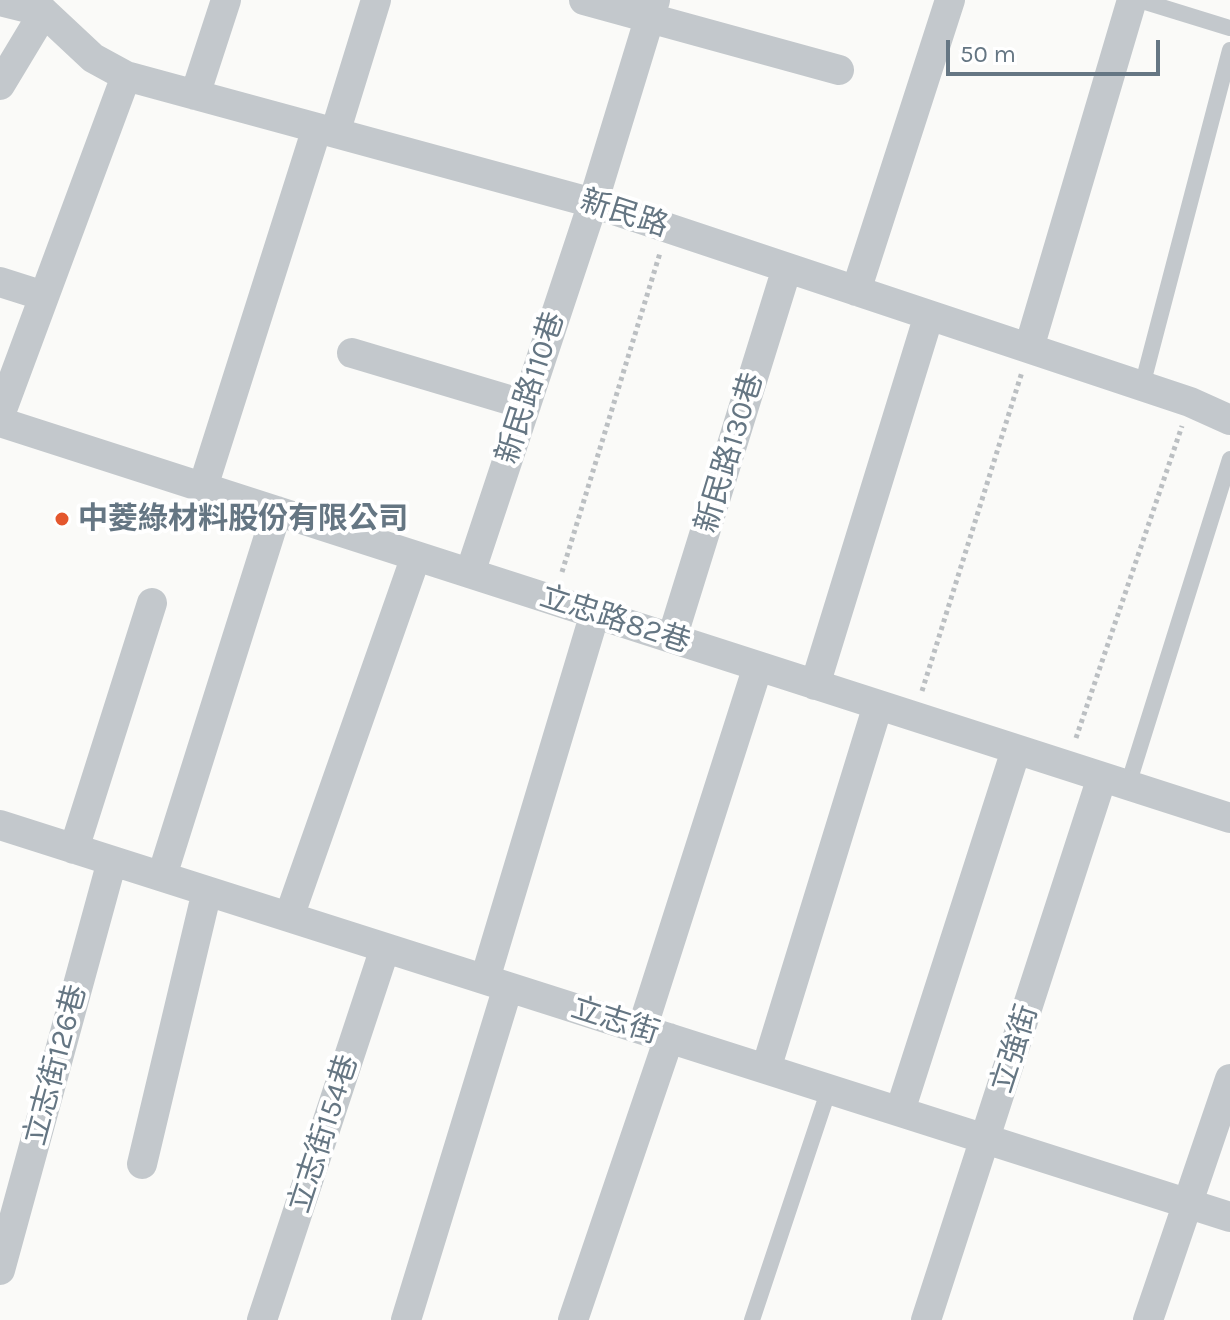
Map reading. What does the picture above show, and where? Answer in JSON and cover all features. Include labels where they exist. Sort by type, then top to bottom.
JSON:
[{"type":"street","points":[[195,95],[226,0]]},
{"type":"street","points":[[203,487],[326,131],[376,0]]},
{"type":"street","points":[[584,0],[652,8],[839,70]]},
{"type":"street","points":[[856,291],[950,0]]},
{"type":"street","points":[[1029,348],[1132,0]]},
{"type":"street","points":[[0,1],[38,6],[0,85]]},
{"type":"street","name":"新民路","points":[[38,6],[93,58],[126,76],[593,203],[1190,402],[1230,420]]},
{"type":"street","name":"新民路110巷","points":[[470,573],[593,203],[652,8]]},
{"type":"street","points":[[0,415],[126,76]]},
{"type":"street","name":"新民路130巷","points":[[672,638],[787,268]]},
{"type":"street","points":[[0,282],[44,296]]},
{"type":"street","points":[[815,685],[929,315]]},
{"type":"street","points":[[352,353],[526,405]]},
{"type":"street","name":"立忠路82巷","points":[[0,422],[1230,818]]},
{"type":"street","points":[[162,876],[277,511]]},
{"type":"street","points":[[289,917],[416,556]]},
{"type":"street","points":[[74,849],[152,603]]},
{"type":"street","points":[[406,1320],[595,613]]},
{"type":"street","points":[[573,1320],[758,666]]},
{"type":"street","points":[[766,1069],[878,705]]},
{"type":"street","points":[[900,1111],[1016,750]]},
{"type":"street","name":"立強街","points":[[926,1320],[986,1138],[1115,781]]},
{"type":"street","name":"立志街","points":[[0,825],[1230,1217]]},
{"type":"street","name":"立志街126巷","points":[[0,1270],[112,861]]},
{"type":"street","points":[[142,1164],[207,891]]},
{"type":"street","name":"立志街154巷","points":[[262,1320],[385,948]]},
{"type":"street","points":[[1148,1320],[1230,1079]]},
{"type":"lane","points":[[1139,0],[1230,28]]},
{"type":"lane","points":[[1142,386],[1230,50]]},
{"type":"lane","points":[[1115,781],[1230,459]]},
{"type":"lane","points":[[752,1320],[829,1089]]},
{"type":"path","points":[[553,600],[668,228]]},
{"type":"path","points":[[914,716],[1029,348]]},
{"type":"path","points":[[1067,766],[1190,402]]},
{"type":"place","name":"中菱綠材料股份有限公司","points":[[62,519]]}]
